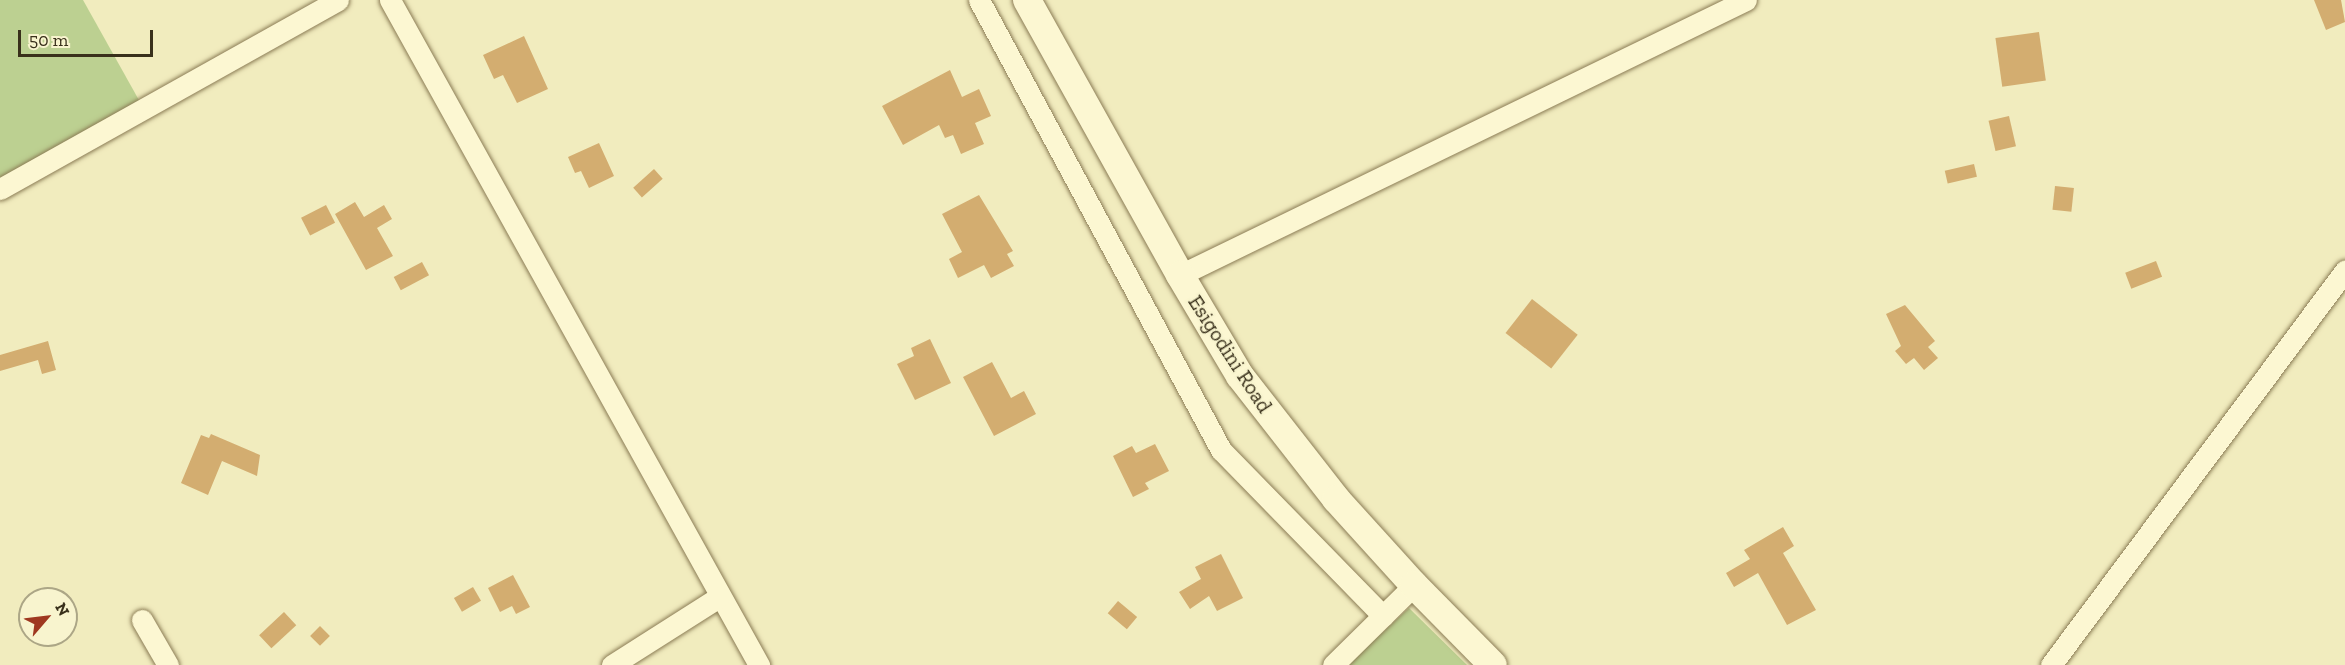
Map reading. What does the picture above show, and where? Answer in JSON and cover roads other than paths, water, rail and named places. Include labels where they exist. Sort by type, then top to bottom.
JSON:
[{"type":"main road","name":"Esigodini Road","points":[[1027,0],[1180,275],[1240,376],[1272,420],[1414,585],[1493,665]]},
{"type":"street","points":[[0,189],[338,0]]},
{"type":"street","points":[[390,0],[719,597],[759,665]]},
{"type":"street","points":[[979,0],[1221,450],[1383,615]]},
{"type":"street","points":[[1180,275],[1746,0]]},
{"type":"street","points":[[2051,665],[2345,270]]},
{"type":"street","points":[[1333,665],[1414,585]]},
{"type":"street","points":[[612,665],[719,597]]},
{"type":"street","points":[[142,620],[168,665]]}]
